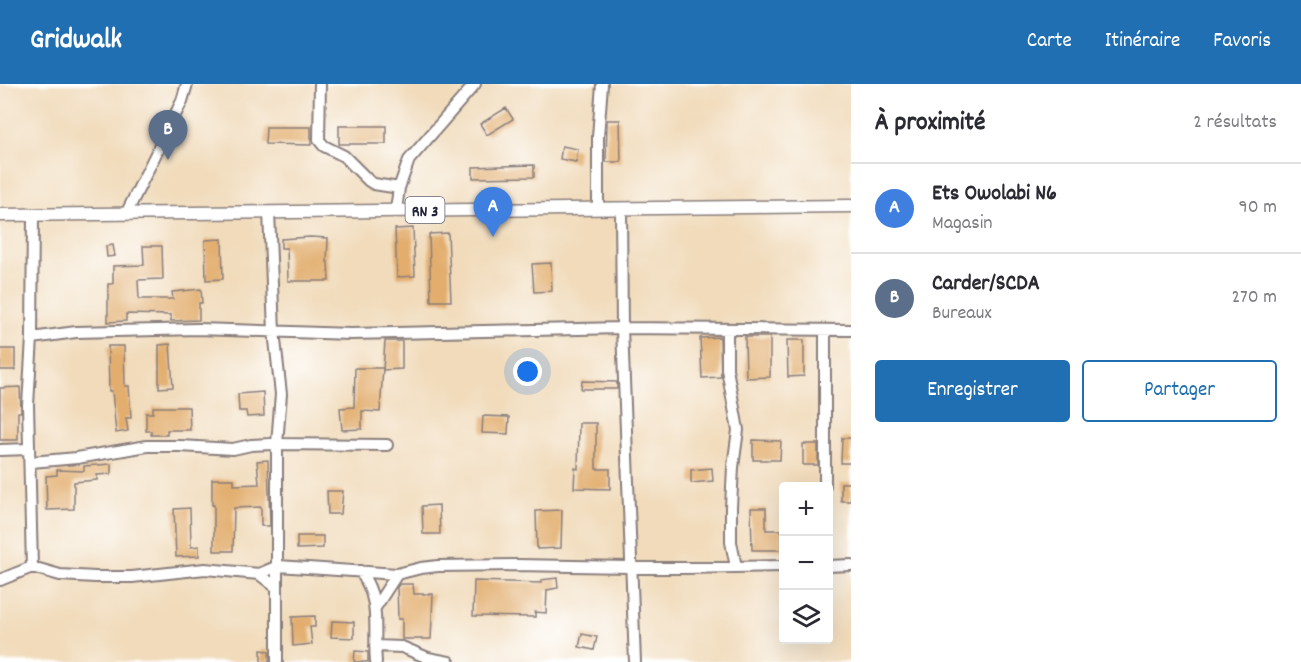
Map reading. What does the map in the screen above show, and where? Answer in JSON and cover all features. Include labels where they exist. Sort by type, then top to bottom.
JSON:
[{"type":"main road","name":"RN 3","points":[[0,215],[851,206]]},
{"type":"street","points":[[126,214],[188,84]]},
{"type":"street","points":[[320,84],[319,140],[324,146],[344,156],[374,184],[399,188]]},
{"type":"street","points":[[396,210],[399,188],[409,160],[475,84]]},
{"type":"street","points":[[598,209],[598,137],[602,84]]},
{"type":"street","points":[[621,209],[622,328],[635,662]]},
{"type":"street","points":[[269,212],[274,331],[281,394],[277,444],[277,662]]},
{"type":"street","points":[[32,567],[28,405],[32,338],[33,215]]},
{"type":"street","points":[[32,338],[76,332],[198,329],[351,334],[622,328],[851,330]]},
{"type":"street","points":[[727,330],[727,369],[738,430],[731,507],[731,542],[736,567]]},
{"type":"street","points":[[825,330],[825,482]]},
{"type":"street","points":[[31,462],[77,458],[147,446],[233,449],[251,445],[277,444],[387,445]]},
{"type":"street","points":[[0,450],[29,449]]},
{"type":"street","points":[[1,578],[32,567],[60,575],[132,577],[205,569],[259,574],[278,566],[398,574],[438,566],[516,565],[630,568],[779,566]]},
{"type":"street","points":[[833,566],[851,565]]},
{"type":"street","points":[[360,571],[372,591],[375,608],[376,662]]},
{"type":"street","points":[[259,574],[276,587]]},
{"type":"street","points":[[375,608],[398,574]]},
{"type":"street","points":[[375,646],[402,647],[428,658],[449,662]]},
{"type":"building","points":[[506,108],[513,119],[487,135],[480,124]]},
{"type":"building","points":[[607,120],[620,120],[621,162],[606,162]]},
{"type":"building","points":[[339,126],[386,126],[386,144],[339,144]]},
{"type":"building","points":[[266,127],[311,127],[311,145],[265,144]]},
{"type":"building","points":[[562,146],[578,149],[576,162],[560,159]]},
{"type":"building","points":[[534,165],[534,177],[473,178],[473,167]]},
{"type":"building","points":[[413,228],[415,276],[397,277],[395,229]]},
{"type":"building","points":[[448,233],[451,301],[431,301],[429,234]]},
{"type":"building","points":[[328,238],[329,281],[288,281],[287,248],[281,248],[281,239]]},
{"type":"building","points":[[222,239],[223,279],[206,280],[205,240]]},
{"type":"building","points":[[113,245],[115,256],[107,257],[106,246]]},
{"type":"building","points":[[143,246],[162,246],[163,279],[138,280],[139,299],[173,299],[172,292],[201,289],[202,303],[199,303],[199,320],[171,321],[171,315],[126,314],[126,321],[108,322],[108,284],[113,284],[113,266],[144,265]]},
{"type":"building","points":[[551,263],[552,291],[534,292],[532,264]]},
{"type":"building","points":[[720,337],[721,377],[702,378],[700,338]]},
{"type":"building","points":[[745,337],[770,337],[770,377],[746,378]]},
{"type":"building","points":[[787,340],[804,340],[804,376],[788,377]]},
{"type":"building","points":[[385,341],[402,341],[402,369],[383,370]]},
{"type":"building","points":[[170,344],[173,387],[159,388],[159,345]]},
{"type":"building","points":[[108,346],[124,346],[125,386],[129,386],[131,418],[126,418],[128,431],[116,433],[112,391],[109,391]]},
{"type":"building","points":[[0,349],[15,349],[15,370],[0,370]]},
{"type":"building","points":[[355,368],[383,368],[380,412],[362,411],[362,429],[342,430],[340,408],[354,407]]},
{"type":"building","points":[[582,381],[617,382],[617,389],[581,389]]},
{"type":"building","points":[[20,387],[21,412],[18,412],[18,440],[0,440],[0,388]]},
{"type":"building","points":[[263,392],[264,416],[247,417],[246,411],[239,411],[238,394]]},
{"type":"building","points":[[153,407],[189,407],[190,430],[167,430],[167,435],[151,435],[151,431],[146,431],[146,413],[153,413]]},
{"type":"building","points":[[483,416],[509,417],[508,434],[482,433]]},
{"type":"building","points":[[579,423],[596,423],[596,469],[610,469],[610,489],[574,488],[575,468],[578,469]]},
{"type":"building","points":[[842,438],[851,438],[851,463],[841,463]]},
{"type":"building","points":[[753,440],[781,441],[780,460],[753,460]]},
{"type":"building","points":[[803,444],[818,444],[818,465],[803,465]]},
{"type":"building","points":[[268,460],[270,526],[261,526],[261,507],[234,508],[233,551],[214,551],[212,479],[234,479],[234,485],[259,484],[257,461]]},
{"type":"building","points":[[111,464],[111,474],[97,475],[97,480],[74,482],[74,509],[47,510],[46,476],[57,475],[57,470],[84,471],[84,466]]},
{"type":"building","points":[[712,468],[713,481],[691,483],[691,470]]},
{"type":"building","points":[[841,483],[851,483],[851,501],[841,501]]},
{"type":"building","points":[[327,491],[343,491],[341,514],[328,514]]},
{"type":"building","points":[[439,505],[440,534],[423,534],[422,506]]},
{"type":"building","points":[[190,508],[191,547],[199,546],[199,556],[176,557],[174,509]]},
{"type":"building","points":[[751,508],[766,508],[766,530],[779,530],[779,550],[752,550]]},
{"type":"building","points":[[562,510],[561,548],[537,549],[536,511]]},
{"type":"building","points":[[297,536],[323,536],[323,548],[297,549]]},
{"type":"building","points":[[557,578],[558,588],[547,590],[546,613],[535,612],[535,617],[473,616],[474,581],[541,583],[541,580]]},
{"type":"building","points":[[400,584],[413,584],[414,594],[433,594],[431,639],[402,639],[402,619],[398,619],[397,587]]},
{"type":"building","points":[[315,616],[315,627],[310,627],[312,644],[293,646],[292,617]]},
{"type":"building","points":[[332,621],[354,622],[354,638],[331,637]]},
{"type":"building","points":[[582,634],[597,637],[594,650],[579,647]]},
{"type":"building","points":[[261,650],[269,651],[269,662],[261,662]]},
{"type":"building","points":[[355,651],[368,652],[368,662],[354,662]]},
{"type":"place","name":"Carder/SCDA","points":[[168,160]]},
{"type":"place","name":"Ets Owolabi N6","points":[[493,237]]}]
